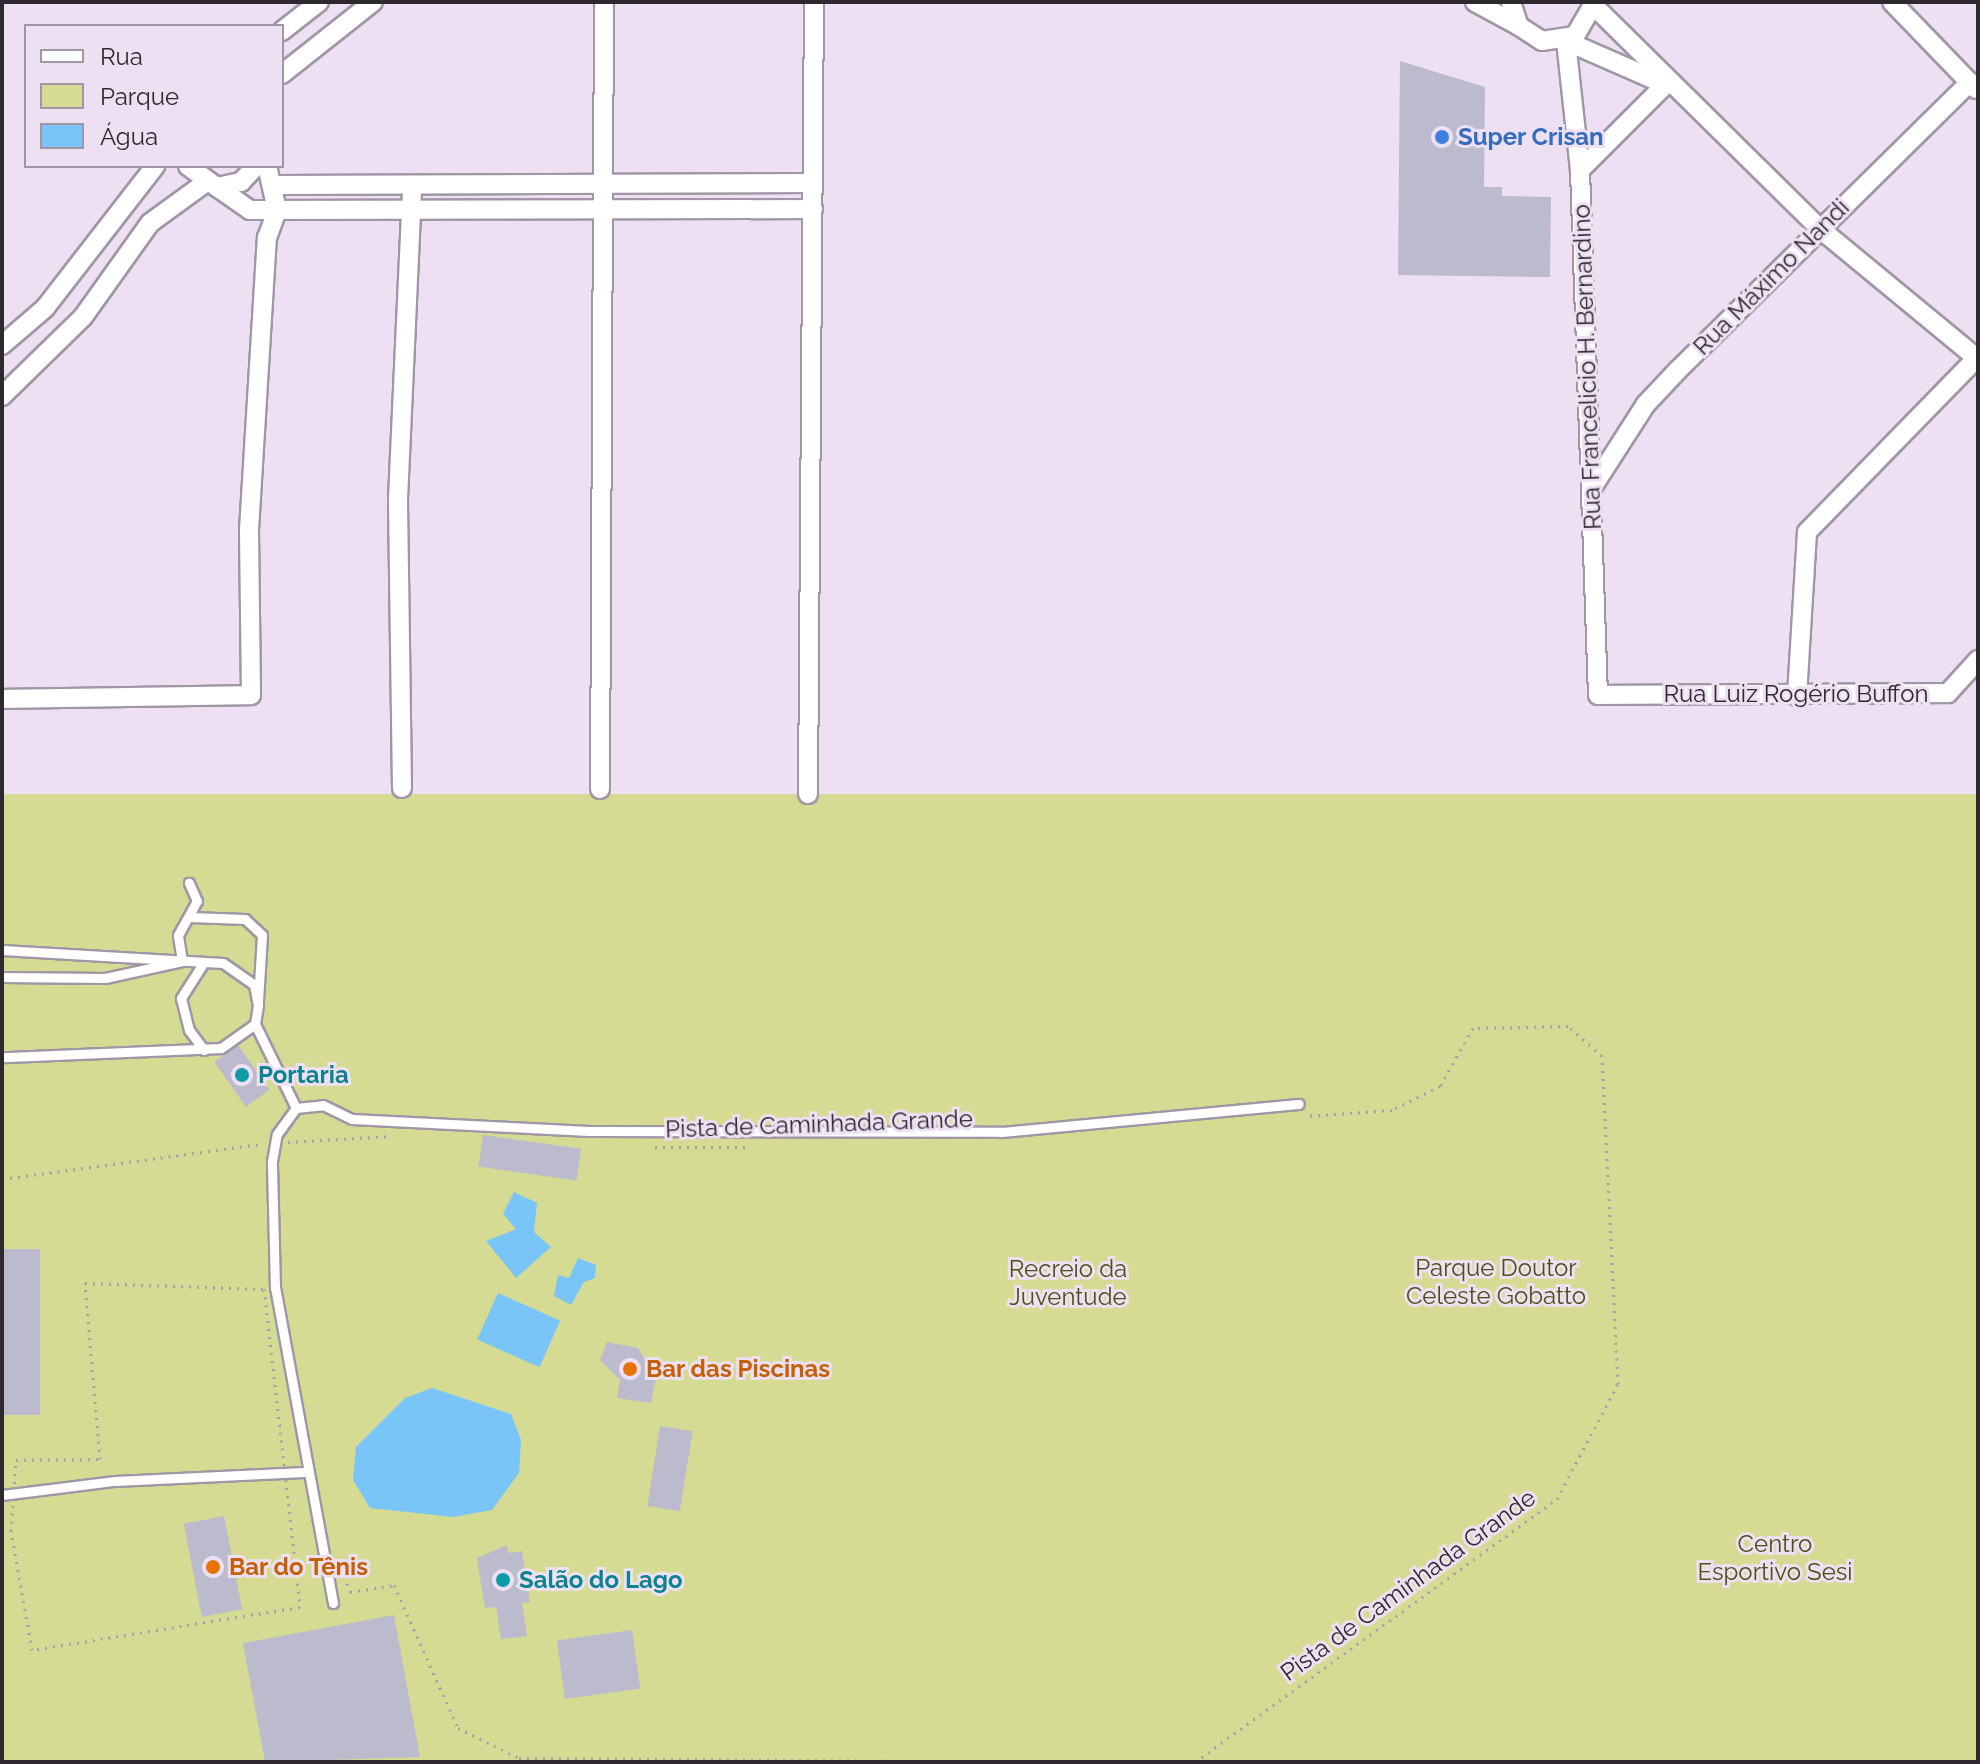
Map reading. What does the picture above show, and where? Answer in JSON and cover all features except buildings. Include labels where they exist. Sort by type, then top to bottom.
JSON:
[{"type":"street","points":[[284,29],[319,2]]},
{"type":"street","points":[[284,72],[373,2]]},
{"type":"street","points":[[600,789],[604,2]]},
{"type":"street","points":[[808,794],[814,2]]},
{"type":"street","points":[[1475,2],[1542,41],[1566,41],[1666,84]]},
{"type":"street","points":[[1511,2],[1519,26]]},
{"type":"street","points":[[1892,2],[1974,86]]},
{"type":"street","points":[[1566,41],[1585,29],[1595,4],[1666,84],[1819,228],[1977,359],[1807,532],[1797,696]]},
{"type":"street","name":"Rua Francelicio H. Bernardino","points":[[1566,41],[1580,170],[1598,695]]},
{"type":"street","points":[[1580,170],[1666,84]]},
{"type":"street","name":"Rua Máximo Nandi","points":[[1592,488],[1646,404],[1819,228],[1974,86]]},
{"type":"street","points":[[2,345],[45,308],[153,168]]},
{"type":"street","points":[[190,168],[236,207],[277,210],[813,209]]},
{"type":"street","points":[[2,396],[83,317],[150,223],[211,185],[241,182],[254,168]]},
{"type":"street","points":[[2,699],[251,695],[249,530],[267,238],[277,210],[277,185],[268,168]]},
{"type":"street","points":[[277,185],[813,183]]},
{"type":"street","points":[[402,788],[398,499],[412,185]]},
{"type":"street","name":"Rua Luiz Rogério Buffon","points":[[1598,695],[1948,693],[1978,660]]},
{"type":"lane","points":[[182,961],[178,935],[197,901],[189,883]]},
{"type":"lane","points":[[2,1057],[204,1050],[241,1040],[255,1024],[262,935],[245,919],[190,917]]},
{"type":"lane","points":[[2,950],[204,962],[242,972],[258,1005]]},
{"type":"lane","points":[[2,977],[105,978],[182,961]]},
{"type":"lane","points":[[204,962],[181,998],[189,1030],[204,1050]]},
{"type":"lane","points":[[255,1024],[296,1108]]},
{"type":"lane","points":[[296,1108],[323,1105],[367,1120],[589,1131],[1001,1132],[1299,1104]]},
{"type":"lane","points":[[296,1108],[274,1142],[275,1288],[304,1472],[333,1603]]},
{"type":"lane","points":[[2,1495],[115,1481],[304,1472]]},
{"type":"path","name":"Pista de Caminhada Grande","points":[[1195,1762],[1557,1499],[1618,1384],[1602,1056],[1568,1026],[1473,1028],[1440,1086],[1392,1110],[1292,1117]]},
{"type":"path","points":[[282,1157],[282,1142],[404,1136]]},
{"type":"path","points":[[2,1179],[274,1142]]},
{"type":"path","name":"Pista de Caminhada Grande","points":[[639,1145],[765,1146]]},
{"type":"path","points":[[337,1552],[350,1592],[394,1585],[458,1728],[519,1758],[1040,1762]]},
{"type":"green space","name":"Recreio da Juventude","points":[[2,794],[1978,794],[1978,1762],[2,1762]]},
{"type":"water","points":[[514,1192],[537,1203],[534,1232],[551,1247],[516,1278],[486,1241],[516,1229],[503,1214]]},
{"type":"water","points":[[578,1258],[596,1265],[595,1278],[584,1282],[571,1305],[554,1296],[558,1275],[569,1278]]},
{"type":"water","points":[[498,1293],[560,1321],[539,1367],[477,1340]]},
{"type":"water","points":[[432,1388],[511,1414],[521,1440],[519,1473],[492,1510],[453,1517],[370,1508],[353,1480],[356,1447],[405,1398]]},
{"type":"place","name":"Super Crisan","points":[[1442,137]]},
{"type":"place","name":"Portaria","points":[[242,1075]]},
{"type":"place","name":"Bar das Piscinas","points":[[630,1369]]},
{"type":"place","name":"Bar do Tênis","points":[[213,1567]]},
{"type":"place","name":"Salão do Lago","points":[[503,1580]]},
{"type":"park label","name":"Parque Doutor Celeste Gobatto","points":[[1496,1282]]},
{"type":"park label","name":"Centro Esportivo Sesi","points":[[1775,1558]]}]
